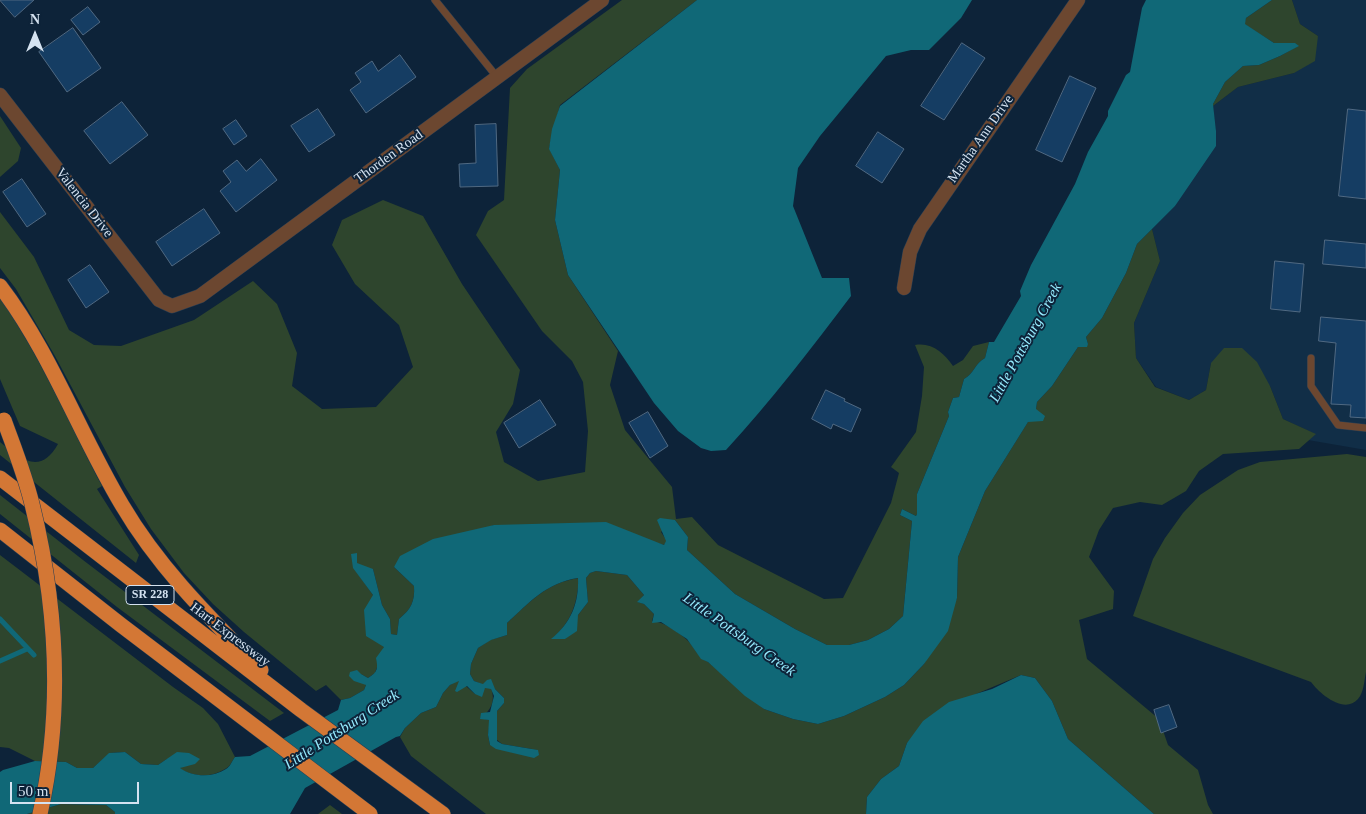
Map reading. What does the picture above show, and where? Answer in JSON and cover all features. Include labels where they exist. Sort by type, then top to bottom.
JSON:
[{"type":"highway","points":[[0,286],[34,339],[121,504],[141,537],[165,569],[185,591],[301,710]]},
{"type":"highway","points":[[2,416],[23,474],[38,529],[50,596],[53,625],[54,694],[50,753],[40,814]]},
{"type":"highway","name":"Hart Expressway","points":[[0,478],[301,710],[444,814]]},
{"type":"highway","name":"SR 228","points":[[0,530],[120,625],[370,814]]},
{"type":"street","name":"Thorden Road","points":[[172,306],[200,296],[602,0]]},
{"type":"street","name":"Martha Ann Drive","points":[[904,288],[910,252],[920,229],[933,207],[1078,0]]},
{"type":"street","name":"Valencia Drive","points":[[0,95],[159,300],[172,306]]},
{"type":"lane","points":[[435,0],[497,77]]},
{"type":"lane","points":[[1311,358],[1311,386],[1338,425],[1366,428]]},
{"type":"shaded area","points":[[622,0],[697,0],[560,105],[549,148],[560,170],[555,220],[568,275],[618,351],[610,385],[625,430],[672,487],[676,519],[692,517],[718,545],[824,599],[843,598],[891,503],[899,473],[891,467],[916,432],[922,396],[924,367],[915,345],[932,347],[946,357],[953,366],[963,360],[973,346],[989,342],[985,358],[964,379],[959,397],[953,398],[948,412],[949,416],[917,494],[916,516],[902,509],[900,515],[912,521],[903,616],[889,629],[868,640],[849,645],[827,645],[795,629],[735,594],[687,550],[688,537],[675,520],[661,532],[667,541],[664,545],[654,542],[527,525],[494,525],[394,567],[414,586],[413,601],[407,612],[399,619],[397,635],[391,634],[390,619],[382,605],[373,569],[356,571],[373,595],[384,647],[375,673],[368,678],[361,674],[366,685],[364,690],[350,698],[341,700],[326,685],[316,691],[213,604],[184,573],[151,529],[125,487],[55,356],[16,289],[0,268],[0,212],[34,257],[69,330],[94,345],[121,346],[194,320],[253,281],[277,304],[297,353],[292,386],[322,409],[376,407],[413,367],[399,325],[355,284],[332,245],[342,220],[383,200],[423,216],[462,284],[520,370],[513,404],[496,432],[504,462],[538,481],[585,472],[588,431],[583,382],[572,361],[542,331],[476,235],[488,211],[504,200],[510,88],[527,69]]},
{"type":"shaded area","points":[[1272,0],[1292,0],[1300,24],[1318,36],[1315,61],[1294,73],[1238,87],[1213,106],[1225,82],[1243,66],[1259,65],[1298,46],[1294,43],[1274,43],[1244,24],[1246,18]]},
{"type":"shaded area","points":[[1292,0],[1366,0],[1366,450],[1308,440],[1315,434],[1283,419],[1270,386],[1211,363],[1206,390],[1189,400],[1156,387],[1136,358],[1134,323],[1160,261],[1152,229],[1175,206],[1216,131],[1213,106],[1238,87],[1294,73],[1318,36],[1300,24]]},
{"type":"shaded area","points":[[0,116],[21,148],[18,161],[0,177]]},
{"type":"shaded area","points":[[1152,229],[1160,261],[1134,323],[1136,358],[1155,387],[1189,400],[1206,390],[1211,363],[1224,348],[1242,348],[1257,362],[1270,386],[1283,419],[1316,434],[1299,449],[1223,454],[1199,471],[1186,491],[1162,505],[1140,502],[1113,508],[1099,530],[1089,557],[1114,591],[1113,609],[1079,620],[1087,659],[1159,719],[1168,745],[1198,770],[1208,805],[1213,814],[1154,814],[1068,739],[1052,701],[1035,678],[1021,675],[976,694],[907,743],[899,766],[881,779],[867,797],[866,814],[486,814],[411,756],[400,737],[405,728],[421,713],[436,707],[443,693],[450,685],[459,680],[475,694],[485,688],[491,688],[492,705],[480,718],[490,720],[488,735],[490,745],[538,750],[502,744],[497,740],[497,711],[504,703],[504,698],[495,689],[474,681],[470,674],[471,664],[478,648],[490,640],[507,635],[507,623],[532,600],[557,584],[579,578],[577,596],[569,619],[552,639],[565,639],[578,615],[588,602],[586,578],[590,573],[596,571],[627,575],[644,595],[638,602],[644,604],[654,614],[652,621],[666,625],[682,636],[701,657],[764,709],[793,719],[818,724],[844,716],[885,697],[904,685],[924,664],[957,598],[958,557],[985,491],[1036,409],[1037,402],[1052,386],[1078,347],[1088,344],[1086,337],[1102,318],[1126,273],[1137,244]]},
{"type":"shaded area","points":[[0,298],[15,320],[54,390],[102,486],[97,489],[139,555],[136,563],[0,455],[0,442],[23,459],[38,462],[51,454],[58,444],[20,426],[0,379]]},
{"type":"shaded area","points":[[1347,454],[1366,457],[1366,672],[1363,690],[1358,699],[1346,705],[1339,704],[1320,692],[1311,682],[1133,616],[1153,559],[1183,513],[1200,495],[1238,470],[1260,462]]},
{"type":"shaded area","points":[[0,495],[284,713],[270,721],[117,607],[0,514]]},
{"type":"shaded area","points":[[0,555],[203,708],[218,724],[235,757],[228,767],[214,774],[196,775],[184,771],[179,768],[184,766],[167,759],[158,765],[141,764],[125,752],[110,753],[93,768],[77,768],[66,762],[35,761],[9,748],[0,747]]},
{"type":"shaded area","points":[[61,804],[106,805],[115,814],[27,814]]},
{"type":"shaded area","points":[[330,805],[342,814],[318,814]]},
{"type":"water","points":[[697,0],[972,0],[961,18],[929,50],[911,50],[886,56],[820,136],[798,168],[793,206],[822,278],[849,278],[851,296],[775,394],[726,450],[711,451],[701,448],[678,431],[654,403],[568,275],[555,220],[560,170],[549,149],[552,129],[560,106]]},
{"type":"water","name":"Little Pottsburg Creek","points":[[1146,0],[1272,0],[1246,18],[1245,24],[1274,43],[1295,43],[1299,46],[1259,65],[1243,66],[1225,82],[1213,104],[1216,146],[1175,206],[1137,244],[1126,273],[1102,318],[1086,337],[1087,347],[1078,347],[1052,386],[1037,402],[1036,409],[1045,416],[1043,421],[1028,422],[985,491],[958,557],[957,598],[948,631],[924,664],[904,685],[885,697],[844,716],[818,724],[793,719],[764,709],[745,696],[708,662],[701,659],[687,639],[661,622],[652,623],[654,614],[644,604],[637,602],[644,595],[627,575],[596,571],[590,573],[586,578],[588,602],[578,615],[577,631],[565,639],[551,639],[569,619],[577,596],[578,578],[557,584],[539,594],[507,623],[507,635],[491,640],[478,648],[471,664],[470,674],[474,681],[483,684],[491,679],[495,689],[504,698],[504,703],[497,711],[497,741],[502,744],[538,750],[539,755],[534,758],[496,749],[490,745],[488,735],[489,720],[480,719],[481,713],[490,712],[494,696],[491,689],[485,688],[482,697],[475,694],[467,686],[457,692],[455,691],[459,681],[450,685],[443,693],[436,707],[421,713],[405,728],[400,736],[305,788],[290,814],[115,814],[106,805],[61,804],[27,814],[0,814],[0,772],[3,770],[35,761],[66,762],[77,768],[93,768],[109,753],[125,752],[141,764],[158,765],[177,752],[189,753],[200,759],[195,764],[180,768],[185,771],[197,775],[215,774],[227,768],[235,757],[250,756],[338,710],[341,700],[350,698],[364,690],[366,685],[354,681],[349,676],[350,672],[357,670],[368,678],[374,674],[377,664],[376,658],[384,647],[366,636],[364,610],[373,595],[353,568],[351,554],[357,553],[357,563],[373,569],[382,605],[390,619],[391,634],[397,635],[399,619],[407,612],[413,601],[414,586],[394,567],[400,556],[433,539],[494,525],[606,522],[664,545],[666,541],[657,520],[660,518],[675,520],[688,537],[687,550],[735,594],[795,629],[827,645],[849,645],[868,640],[889,629],[903,616],[912,521],[900,515],[902,509],[916,516],[917,494],[949,416],[948,412],[953,398],[959,397],[964,379],[985,358],[989,342],[994,342],[1021,296],[1020,291],[1031,265],[1075,184],[1088,152],[1108,116],[1108,111],[1126,75],[1130,72],[1142,8]]},
{"type":"water","points":[[1021,675],[1035,678],[1052,701],[1068,739],[1154,814],[866,814],[867,797],[881,779],[899,766],[907,743],[923,721],[949,702],[992,689]]},
{"type":"building","points":[[0,0],[34,0],[15,17]]},
{"type":"building","points":[[88,7],[100,22],[83,35],[71,20]]},
{"type":"building","points":[[73,28],[101,68],[67,92],[39,52]]},
{"type":"building","points":[[962,43],[985,58],[944,120],[921,106]]},
{"type":"building","points":[[400,55],[416,77],[366,113],[350,90],[361,82],[355,73],[372,61],[378,71]]},
{"type":"building","points":[[1070,76],[1096,88],[1062,162],[1036,150]]},
{"type":"building","points":[[122,102],[148,135],[110,164],[84,131]]},
{"type":"building","points":[[318,109],[335,135],[309,152],[291,126]]},
{"type":"building","points":[[1348,109],[1366,111],[1366,199],[1339,196]]},
{"type":"building","points":[[236,120],[247,136],[234,145],[223,129]]},
{"type":"building","points":[[496,124],[498,186],[460,187],[459,164],[476,163],[475,125]]},
{"type":"building","points":[[878,132],[904,149],[882,183],[856,166]]},
{"type":"building","points":[[261,159],[277,180],[236,212],[220,191],[231,182],[223,171],[237,160],[246,171]]},
{"type":"building","points":[[22,179],[46,214],[27,227],[3,192]]},
{"type":"building","points":[[204,209],[220,233],[172,266],[156,242]]},
{"type":"building","points":[[1325,240],[1366,244],[1366,268],[1323,264]]},
{"type":"building","points":[[1275,261],[1304,264],[1300,312],[1271,309]]},
{"type":"building","points":[[90,265],[109,292],[86,308],[68,280]]},
{"type":"building","points":[[1321,317],[1366,321],[1366,418],[1350,417],[1351,405],[1331,404],[1336,343],[1319,341]]},
{"type":"building","points":[[826,390],[861,409],[851,432],[833,424],[831,429],[812,419]]},
{"type":"building","points":[[540,400],[556,425],[519,448],[504,423]]},
{"type":"building","points":[[648,412],[668,446],[650,458],[629,423]]},
{"type":"building","points":[[1169,705],[1177,727],[1161,733],[1154,710]]},
{"type":"waterway","points":[[0,619],[34,655]]},
{"type":"waterway","points":[[0,661],[27,649]]}]
